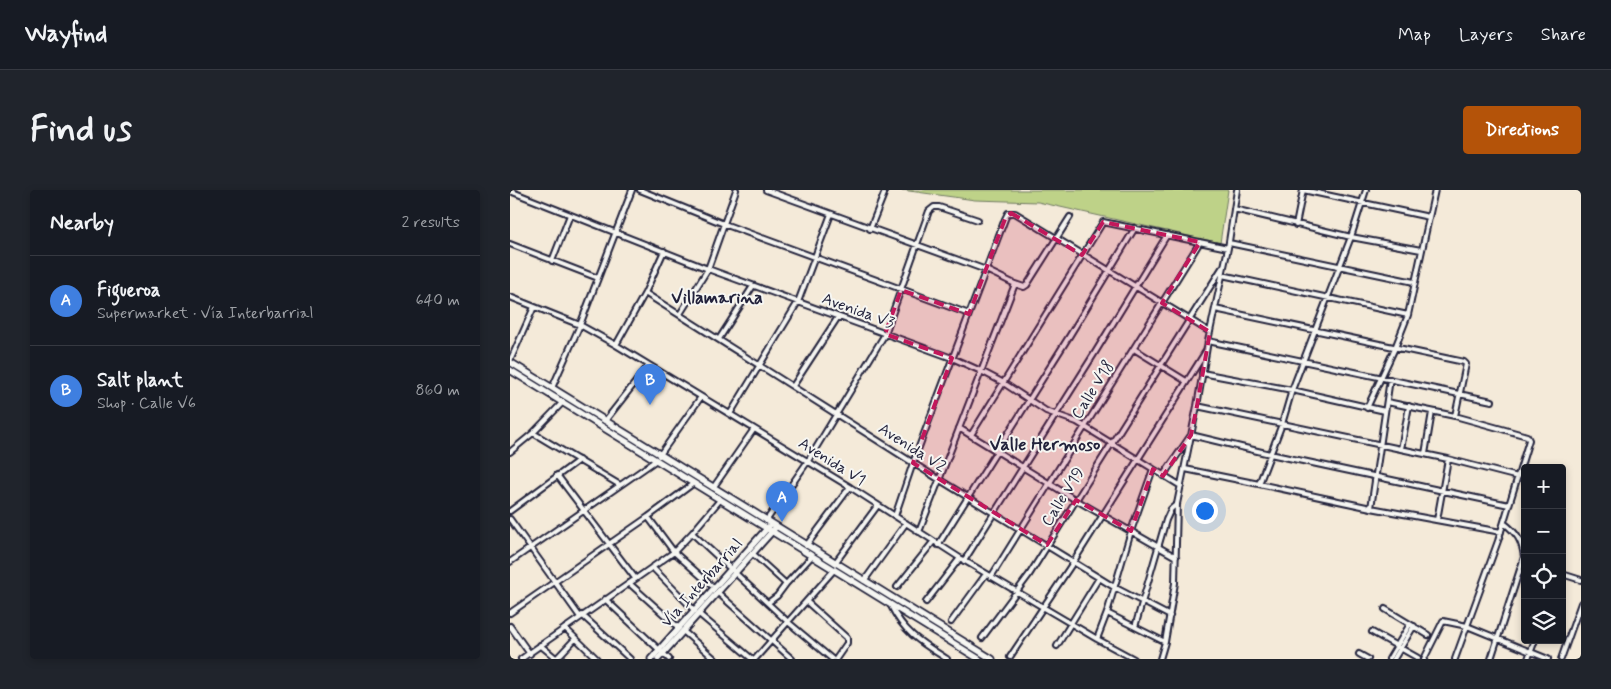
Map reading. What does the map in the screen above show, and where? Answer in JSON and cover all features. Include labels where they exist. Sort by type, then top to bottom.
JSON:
[{"type":"main road","points":[[510,362],[552,388],[565,400],[720,500],[806,546],[890,604],[979,659]]},
{"type":"main road","points":[[510,370],[606,421],[657,458],[713,488],[812,556],[892,597],[992,659]]},
{"type":"main road","name":"Vía Interbarrial","points":[[651,659],[661,652],[717,592],[733,571],[752,553],[770,527]]},
{"type":"main road","name":"Vía Interbarrial","points":[[697,612],[770,527]]},
{"type":"main road","name":"Vía Interbarrial","points":[[658,659],[661,652]]},
{"type":"street","points":[[552,388],[580,325],[632,190]]},
{"type":"street","points":[[640,190],[814,258],[969,314]]},
{"type":"street","points":[[680,314],[708,269],[736,190]]},
{"type":"street","points":[[766,190],[986,270],[1024,287],[1070,216]]},
{"type":"street","points":[[1160,659],[1165,642],[1175,583],[1177,504],[1198,406],[1208,341],[1229,246],[1237,190]]},
{"type":"street","points":[[1296,225],[1303,190],[1429,217]]},
{"type":"street","points":[[1258,484],[1282,424],[1292,390],[1338,267],[1351,237],[1366,190]]},
{"type":"street","points":[[1367,408],[1396,346],[1408,315],[1434,190]]},
{"type":"street","name":"Avenida V3","points":[[513,191],[708,269],[952,358],[1002,382],[1043,409],[1085,427],[1181,486]]},
{"type":"street","points":[[870,229],[884,194]]},
{"type":"street","points":[[770,527],[836,413],[885,334],[929,211],[939,206],[978,220]]},
{"type":"street","points":[[1234,209],[1296,225],[1421,250]]},
{"type":"street","points":[[895,516],[952,358],[1008,213],[1014,213],[1210,332]]},
{"type":"street","points":[[730,414],[798,302],[831,214]]},
{"type":"street","points":[[552,260],[570,215]]},
{"type":"street","points":[[971,436],[1002,382],[1103,222],[1414,282]]},
{"type":"street","points":[[938,545],[1135,228]]},
{"type":"street","points":[[926,602],[962,560],[994,513],[1167,235]]},
{"type":"street","name":"Calle V18","points":[[991,577],[1200,242]]},
{"type":"street","points":[[510,244],[598,278]]},
{"type":"street","points":[[616,345],[645,293],[664,251]]},
{"type":"street","name":"Calle V19","points":[[982,638],[1017,592],[1224,264]]},
{"type":"street","points":[[1222,275],[1408,315]]},
{"type":"street","points":[[920,532],[1015,284]]},
{"type":"street","points":[[719,339],[753,286]]},
{"type":"street","name":"Avenida V2","points":[[645,293],[1020,530],[1114,587],[1170,616]]},
{"type":"street","name":"Avenida V1","points":[[510,298],[580,325],[616,345],[850,487],[962,560],[1134,659]]},
{"type":"street","points":[[510,362],[534,307]]},
{"type":"street","points":[[1216,309],[1464,362],[1466,364],[1455,416]]},
{"type":"street","points":[[794,386],[838,317]]},
{"type":"street","points":[[1208,341],[1492,401]]},
{"type":"street","points":[[1134,349],[1186,380]]},
{"type":"street","points":[[1010,657],[1074,561],[1207,349]]},
{"type":"street","points":[[606,421],[649,365]]},
{"type":"street","points":[[1202,373],[1292,390],[1385,411]]},
{"type":"street","points":[[1372,508],[1390,379]]},
{"type":"street","points":[[510,562],[657,458],[701,397]]},
{"type":"street","points":[[510,452],[533,434],[565,400]]},
{"type":"street","points":[[1387,402],[1455,416],[1526,436],[1529,440],[1501,532],[1455,659]]},
{"type":"street","points":[[1198,406],[1448,459],[1518,477]]},
{"type":"street","points":[[1401,449],[1409,406]]},
{"type":"street","points":[[1425,454],[1432,412]]},
{"type":"street","points":[[959,428],[1076,500],[1176,557]]},
{"type":"street","points":[[713,488],[754,429]]},
{"type":"street","points":[[533,434],[620,485]]},
{"type":"street","points":[[1191,435],[1442,492],[1509,505]]},
{"type":"street","points":[[1163,476],[1191,435]]},
{"type":"street","points":[[1436,520],[1448,459]]},
{"type":"street","points":[[510,511],[579,460]]},
{"type":"street","points":[[1097,639],[1107,613],[1130,531],[1153,469]]},
{"type":"street","points":[[1184,469],[1372,508],[1501,532]]},
{"type":"street","points":[[557,475],[635,578]]},
{"type":"street","points":[[510,613],[609,545],[694,483]]},
{"type":"street","points":[[806,546],[850,487]]},
{"type":"street","points":[[521,659],[674,552],[720,500]]},
{"type":"street","points":[[1135,627],[1171,509],[1177,504]]},
{"type":"street","points":[[652,567],[697,612],[754,659],[807,602],[835,567],[878,505]]},
{"type":"street","points":[[648,517],[674,552],[710,586]]},
{"type":"street","points":[[510,519],[554,582],[581,616],[630,659]]},
{"type":"street","points":[[864,581],[906,523]]},
{"type":"street","points":[[1491,659],[1524,557],[1518,535],[1504,523]]},
{"type":"street","points":[[692,533],[788,622],[832,659]]},
{"type":"street","points":[[897,587],[933,542]]},
{"type":"street","points":[[752,553],[786,584]]},
{"type":"street","points":[[768,602],[777,596],[812,556]]},
{"type":"street","points":[[951,622],[986,574]]},
{"type":"street","points":[[1566,575],[1581,580]]},
{"type":"street","points":[[1057,646],[1099,578]]},
{"type":"street","points":[[629,583],[714,659]]},
{"type":"street","points":[[717,592],[792,659]]},
{"type":"street","points":[[605,599],[668,659]]},
{"type":"street","points":[[807,602],[847,638],[848,643],[836,659]]},
{"type":"street","points":[[1561,659],[1581,603]]},
{"type":"street","points":[[890,604],[898,620],[909,632],[920,642],[946,659]]},
{"type":"street","points":[[1385,609],[1428,635]]},
{"type":"street","points":[[1107,613],[1165,642]]},
{"type":"street","points":[[1424,659],[1441,622],[1444,621],[1467,626],[1548,659]]},
{"type":"street","points":[[1394,659],[1412,625]]},
{"type":"street","points":[[510,626],[530,654]]},
{"type":"street","points":[[565,628],[597,659]]},
{"type":"street","points":[[1372,632],[1418,658]]},
{"type":"street","points":[[540,645],[557,659],[575,639]]},
{"type":"street","points":[[1528,659],[1533,644]]},
{"type":"street","points":[[1389,659],[1399,647]]},
{"type":"street","points":[[1359,654],[1368,659]]},
{"type":"highlighted area","points":[[1011,213],[1082,255],[1103,222],[1200,242],[1162,303],[1210,332],[1191,435],[1163,476],[1153,469],[1131,531],[1076,500],[1047,545],[913,463],[952,358],[885,334],[901,290],[969,314],[1005,219]]},
{"type":"green space","points":[[902,190],[1228,190],[1220,243],[1038,202],[975,200]]},
{"type":"place","name":"Salt plant","points":[[650,405]]},
{"type":"place","name":"Figueroa","points":[[782,522]]},
{"type":"district","name":"Villamarina","points":[[717,298]]},
{"type":"district","name":"Valle Hermoso","points":[[1045,445]]}]
